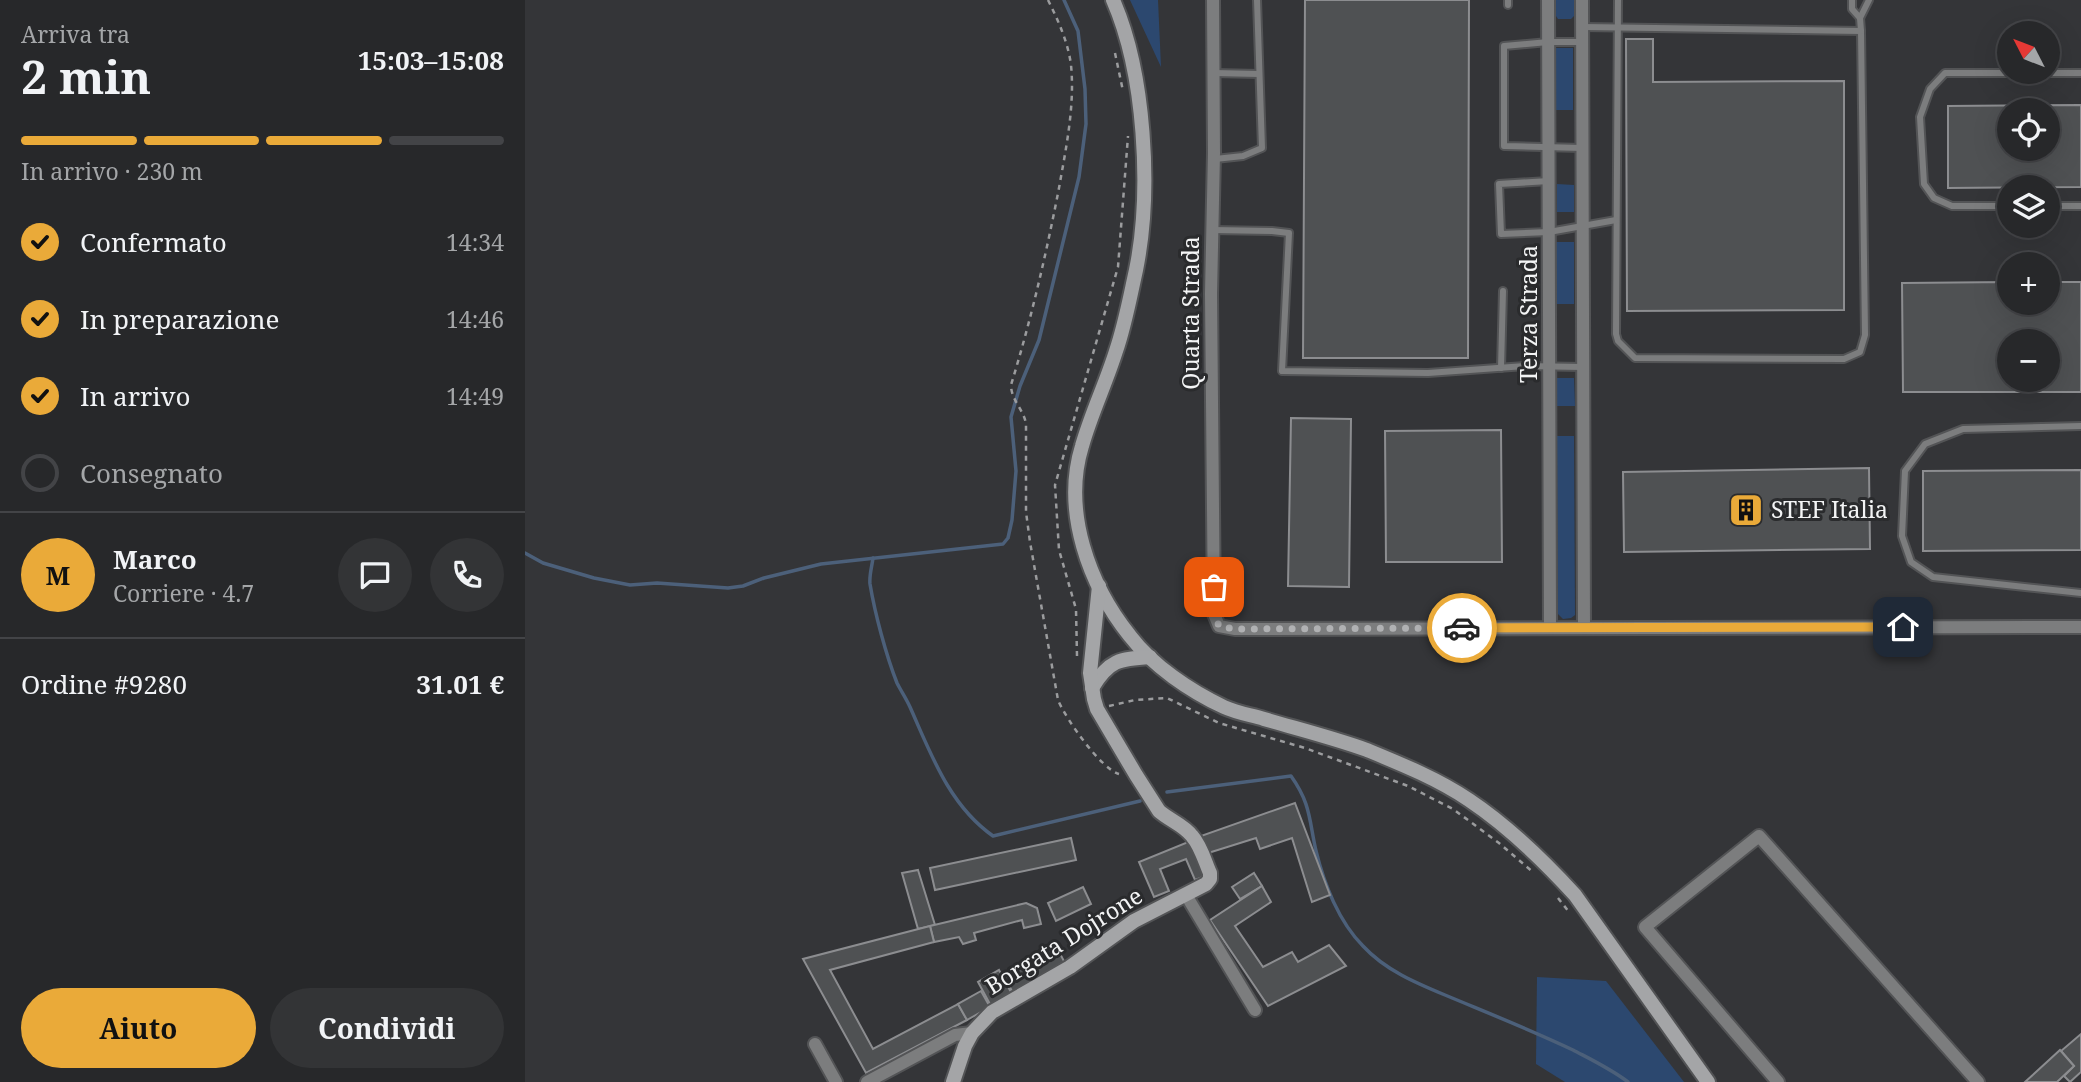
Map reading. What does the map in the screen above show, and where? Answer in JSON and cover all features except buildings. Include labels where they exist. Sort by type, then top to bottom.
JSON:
[{"type":"street","points":[[1113,0],[1134,68],[1143,142],[1144,198],[1136,266],[1117,349],[1081,448],[1075,477],[1076,510],[1083,544],[1099,586],[1115,616],[1131,638],[1150,657],[1197,692],[1226,708],[1365,749],[1419,772],[1467,798],[1496,820],[1550,868],[1575,895],[1708,1082]]},
{"type":"street","name":"Quarta Strada","points":[[1213,0],[1211,294],[1214,614],[1219,626],[1235,629],[1550,627]]},
{"type":"street","name":"Terza Strada","points":[[1548,0],[1550,627]]},
{"type":"street","points":[[1582,0],[1584,627]]},
{"type":"street","name":"Borgata Dojrone","points":[[953,1082],[972,1033],[992,1012],[1070,967],[1134,921],[1206,884],[1210,873],[1192,835],[1159,811],[1097,709],[1090,673],[1099,586]]},
{"type":"street","points":[[1550,627],[2081,626]]},
{"type":"street","points":[[1092,688],[1102,673],[1116,662],[1150,657]]},
{"type":"street","points":[[1778,1082],[1645,927],[1759,836],[1977,1082]]},
{"type":"street","points":[[1185,895],[1255,1010]]},
{"type":"street","name":"Borgata Dojrone","points":[[867,1082],[955,1035],[972,1033]]},
{"type":"street","points":[[814,1044],[836,1082]]},
{"type":"lane","points":[[1213,159],[1243,156],[1262,148],[1257,0]]},
{"type":"lane","points":[[1618,0],[1618,341],[1635,358],[1844,359],[1860,352],[1865,335],[1860,18],[1869,0]]},
{"type":"lane","points":[[1852,0],[1851,9],[1860,18]]},
{"type":"lane","points":[[1582,27],[1861,31]]},
{"type":"lane","points":[[1582,42],[1504,46],[1504,146],[1582,148]]},
{"type":"lane","points":[[1214,73],[1259,74]]},
{"type":"lane","points":[[1997,206],[1952,206],[1934,198],[1924,184],[1920,117],[1930,89],[1945,73],[2081,73]]},
{"type":"lane","points":[[1549,181],[1499,184],[1501,234],[1549,232],[1616,220]]},
{"type":"lane","points":[[2060,206],[2081,206]]},
{"type":"lane","points":[[1212,230],[1289,233],[1282,372],[1428,373],[1525,366],[1584,367]]},
{"type":"lane","points":[[1501,368],[1503,291]]},
{"type":"lane","points":[[2081,426],[1963,429],[1925,444],[1905,471],[1902,536],[1911,562],[1933,577],[2081,593]]},
{"type":"path","points":[[1048,0],[1065,39],[1070,63],[1069,126],[1040,284],[1011,385],[1013,398],[1026,424],[1025,498],[1030,542],[1058,700],[1071,724],[1103,764],[1115,773],[1124,776],[1136,775]]},
{"type":"path","points":[[1114,47],[1124,98]]},
{"type":"path","points":[[1077,663],[1076,610],[1059,550],[1055,485],[1118,267],[1128,136]]},
{"type":"path","points":[[1097,709],[1135,700],[1167,698],[1219,723],[1362,768],[1408,786],[1453,809],[1499,842],[1538,877]]},
{"type":"path","points":[[1556,895],[1571,915]]},
{"type":"shaded area","points":[[1130,0],[1158,0],[1161,67]]},
{"type":"shaded area","points":[[1556,0],[1574,0],[1574,16],[1571,19],[1558,19]]},
{"type":"shaded area","points":[[1556,48],[1573,48],[1573,110],[1556,110]]},
{"type":"shaded area","points":[[1557,184],[1574,185],[1574,212],[1557,212]]},
{"type":"shaded area","points":[[1556,242],[1574,242],[1574,304],[1556,304]]},
{"type":"shaded area","points":[[1557,378],[1574,378],[1575,406],[1557,406]]},
{"type":"shaded area","points":[[1557,436],[1574,436],[1575,615],[1563,619],[1558,614]]},
{"type":"shaded area","points":[[1537,977],[1606,981],[1684,1082],[1565,1082],[1536,1064]]},
{"type":"waterway","points":[[525,553],[543,563],[630,585],[657,583],[728,588],[821,564],[1003,544],[1008,538],[1012,520],[1016,471],[1011,417],[1020,386],[1039,340],[1079,177],[1086,124],[1078,31],[1064,0]]},
{"type":"waterway","points":[[873,558],[870,581],[872,596],[897,683],[943,778],[964,809],[978,823],[993,836],[1140,801]]},
{"type":"waterway","points":[[1167,792],[1291,776],[1306,804],[1319,864],[1333,902],[1354,936],[1372,955],[1412,981],[1573,1050],[1628,1082]]},
{"type":"way so far","points":[[1214,587],[1214,614],[1219,626],[1235,629],[1462,628]]},
{"type":"place","name":"STEF Italia","points":[[1746,510]]},
{"type":"route","points":[[1462,628],[1903,627]]}]
